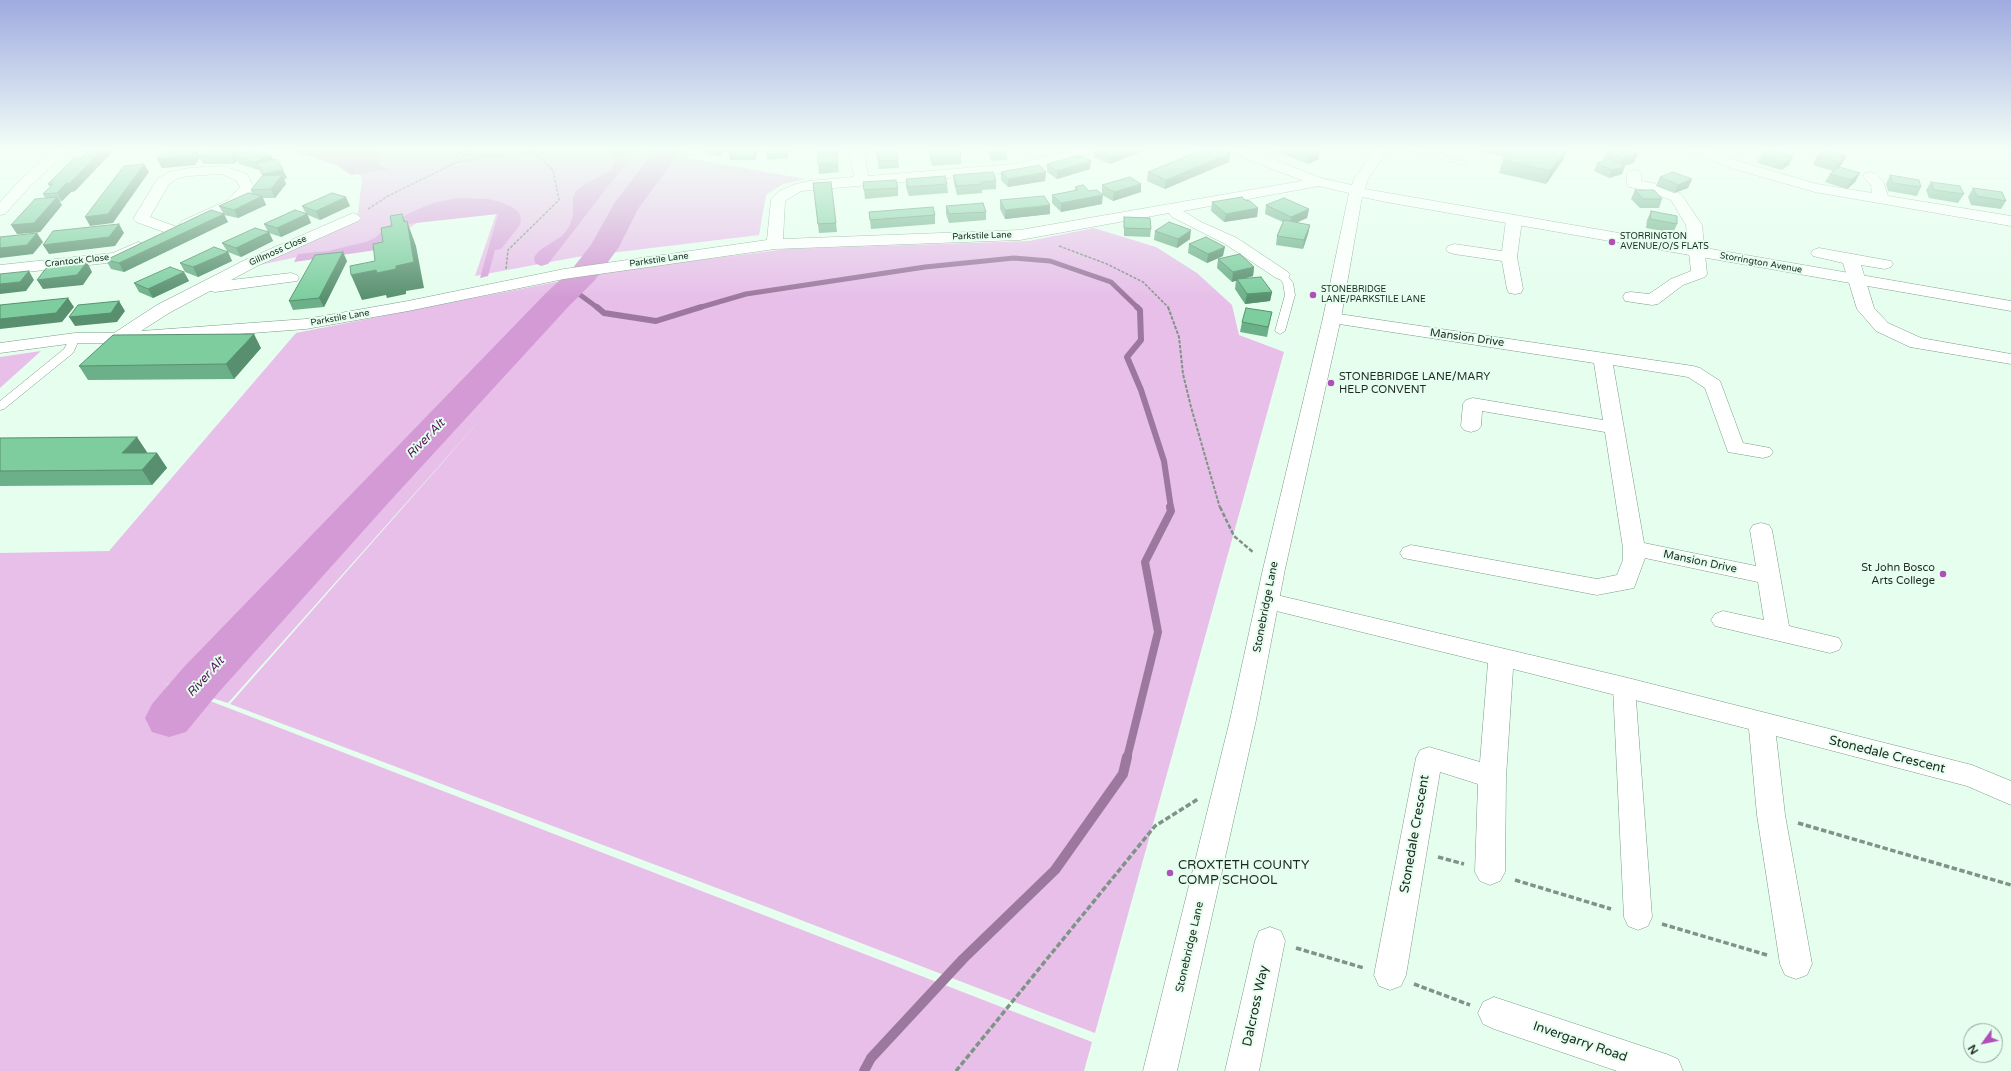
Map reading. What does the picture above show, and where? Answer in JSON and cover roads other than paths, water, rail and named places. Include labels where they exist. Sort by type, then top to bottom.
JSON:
[{"type":"street","points":[[0,211],[11,199]]},
{"type":"street","name":"Crantock Close","points":[[153,199],[142,219],[172,230]]},
{"type":"street","name":"Crantock Close","points":[[0,270],[116,257],[233,203],[237,199]]},
{"type":"street","points":[[775,244],[779,199]]},
{"type":"street","name":"Parkstile Lane","points":[[0,348],[75,338],[118,338],[306,324],[408,306],[564,274],[775,244],[1020,235],[1225,199]]},
{"type":"street","name":"Stonebridge Lane","points":[[1160,1071],[1229,780],[1274,569],[1332,318],[1355,199]]},
{"type":"street","name":"Storrington Avenue","points":[[1395,199],[2011,306]]},
{"type":"street","points":[[1631,297],[1652,300],[1676,282],[1699,274],[1694,225],[1677,199]]},
{"type":"street","points":[[1875,199],[2011,221]]},
{"type":"street","points":[[1175,208],[1178,214],[1196,225],[1231,240],[1282,275]]},
{"type":"street","points":[[1926,208],[1932,223]]},
{"type":"street","name":"Gillmoss Close","points":[[118,338],[164,309],[206,288],[251,262],[353,218]]},
{"type":"street","points":[[1514,220],[1509,257],[1515,289]]},
{"type":"street","points":[[1454,249],[1509,257]]},
{"type":"street","points":[[1819,253],[1885,264]]},
{"type":"street","points":[[1850,259],[1858,279],[1866,309],[1882,327],[1916,343],[2011,359]]},
{"type":"street","name":"Gillmoss Close","points":[[206,288],[292,278]]},
{"type":"street","name":"Mansion Drive","points":[[1332,318],[1602,357],[1693,372],[1713,385],[1735,448],[1763,452]]},
{"type":"street","points":[[1411,553],[1597,586],[1626,582],[1634,560],[1634,548],[1602,357]]},
{"type":"street","points":[[1471,426],[1473,404],[1613,428]]},
{"type":"street","points":[[1761,530],[1767,576],[1778,633]]},
{"type":"street","name":"Mansion Drive","points":[[1634,548],[1767,576]]},
{"type":"street","name":"Stonedale Crescent","points":[[1268,601],[1624,687],[1761,724],[1972,776],[2011,793]]},
{"type":"street","points":[[1722,620],[1830,644]]},
{"type":"street","points":[[1490,872],[1492,777],[1501,657]]},
{"type":"street","points":[[1624,687],[1638,917]]},
{"type":"street","points":[[1761,724],[1771,815],[1796,964]]},
{"type":"street","name":"Stonedale Crescent","points":[[1390,975],[1429,758],[1492,777]]},
{"type":"street","name":"Dalcross Way","points":[[1242,1071],[1270,941]]},
{"type":"street","name":"Invergarry Road","points":[[1494,1013],[1666,1071]]},
{"type":"lane","points":[[1280,331],[1290,295],[1288,283],[1282,275]]},
{"type":"lane","points":[[0,407],[69,351],[75,338]]},
{"type":"waterway","name":"River Alt","points":[[169,718],[201,680],[376,492],[557,300],[583,275],[604,247],[625,208],[632,199]]},
{"type":"waterway","points":[[698,308],[746,294],[925,267],[1014,258],[1050,261],[1111,282],[1138,308]]},
{"type":"waterway","points":[[583,275],[579,294],[598,308]]},
{"type":"waterway","points":[[597,307],[604,313],[656,321],[701,307]]},
{"type":"waterway","points":[[1138,308],[1140,310],[1141,340],[1127,357],[1141,390],[1164,461],[1171,508]]},
{"type":"waterway","points":[[1127,758],[1158,632],[1145,562],[1171,511],[1170,507]]},
{"type":"waterway","points":[[864,1071],[871,1058],[963,959],[1055,870],[1123,774],[1127,757]]},
{"type":"place","name":"STORRINGTON AVENUE/O/S FLATS","points":[[1612,242]]},
{"type":"place","name":"STONEBRIDGE LANE/PARKSTILE LANE","points":[[1313,295]]},
{"type":"place","name":"STONEBRIDGE LANE/MARY HELP CONVENT","points":[[1331,383]]},
{"type":"place","name":"St John Bosco Arts College","points":[[1943,574]]},
{"type":"place","name":"CROXTETH COUNTY COMP SCHOOL","points":[[1170,873]]}]
